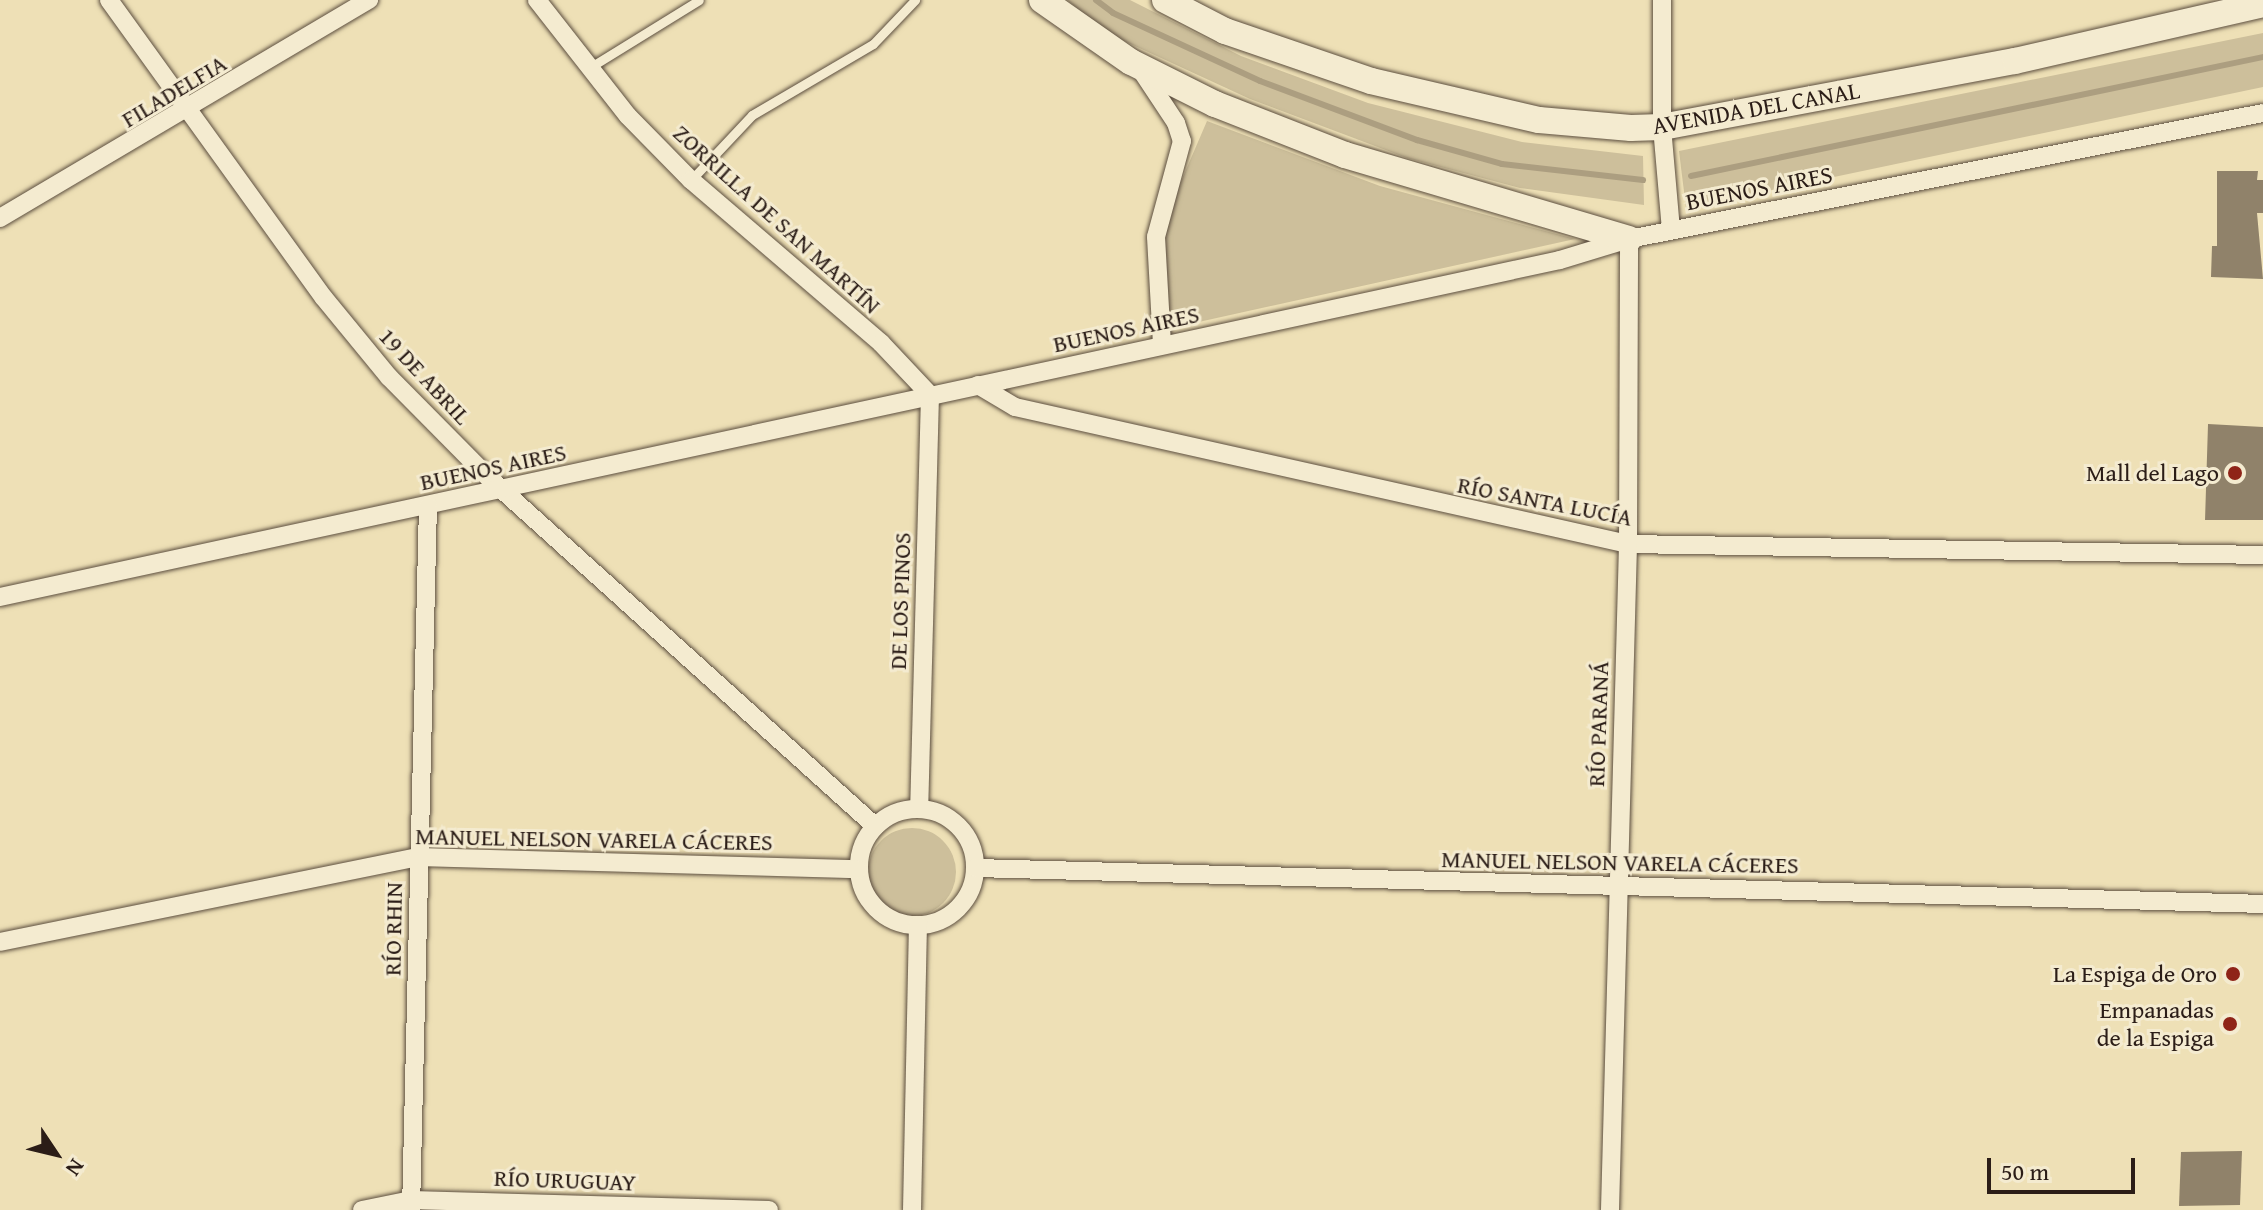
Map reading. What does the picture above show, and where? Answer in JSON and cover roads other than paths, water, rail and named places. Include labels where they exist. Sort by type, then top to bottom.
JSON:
[{"type":"street","name":"19 DE ABRIL","points":[[109,0],[324,298],[389,377],[506,490],[875,826]]},
{"type":"street","name":"FILADELFIA","points":[[0,218],[189,110],[369,0]]},
{"type":"street","name":"ZORRILLA DE SAN MARTÍN","points":[[537,0],[589,68],[691,180],[881,343],[930,395]]},
{"type":"street","points":[[1042,0],[1139,67],[1215,104],[1345,155],[1629,239]]},
{"type":"street","name":"AVENIDA DEL CANAL","points":[[1165,0],[1225,31],[1371,81],[1539,120],[1662,127],[2015,61],[2255,3]]},
{"type":"street","points":[[1662,0],[1662,127],[1671,230]]},
{"type":"street","points":[[1139,67],[1176,123],[1182,141],[1156,237],[1162,345]]},
{"type":"street","name":"BUENOS AIRES","points":[[0,597],[1560,260],[1671,230],[2263,113]]},
{"type":"street","name":"RÍO PARANÁ","points":[[1610,1210],[1628,544],[1629,239]]},
{"type":"street","name":"RÍO SANTA LUCÍA","points":[[978,385],[1015,407],[1628,544],[2263,555]]},
{"type":"street","name":"DE LOS PINOS","points":[[919,808],[930,395]]},
{"type":"street","name":"RÍO RHIN","points":[[411,1205],[428,506]]},
{"type":"street","points":[[919,808],[953,820],[969,841],[976,868],[973,885],[952,914],[918,925],[884,915],[870,903],[858,869],[866,838],[875,826],[903,810],[919,808]]},
{"type":"street","name":"MANUEL NELSON VARELA CÁCERES","points":[[0,942],[418,857],[858,869]]},
{"type":"street","name":"MANUEL NELSON VARELA CÁCERES","points":[[976,868],[2263,904]]},
{"type":"street","points":[[912,1210],[918,925]]},
{"type":"street","name":"RÍO URUGUAY","points":[[362,1210],[411,1205],[769,1210]]},
{"type":"lane","points":[[589,68],[699,0]]},
{"type":"lane","points":[[691,180],[752,115],[873,44],[915,0]]},
{"type":"waterway","points":[[1096,0],[1113,13],[1260,81],[1417,140],[1502,164],[1643,180]]},
{"type":"waterway","points":[[1691,176],[2263,57]]},
{"type":"place","name":"Mall del Lago","points":[[2235,473]]},
{"type":"place","name":"La Espiga de Oro","points":[[2233,974]]},
{"type":"place","name":"Empanadas de la Espiga","points":[[2230,1024]]}]
